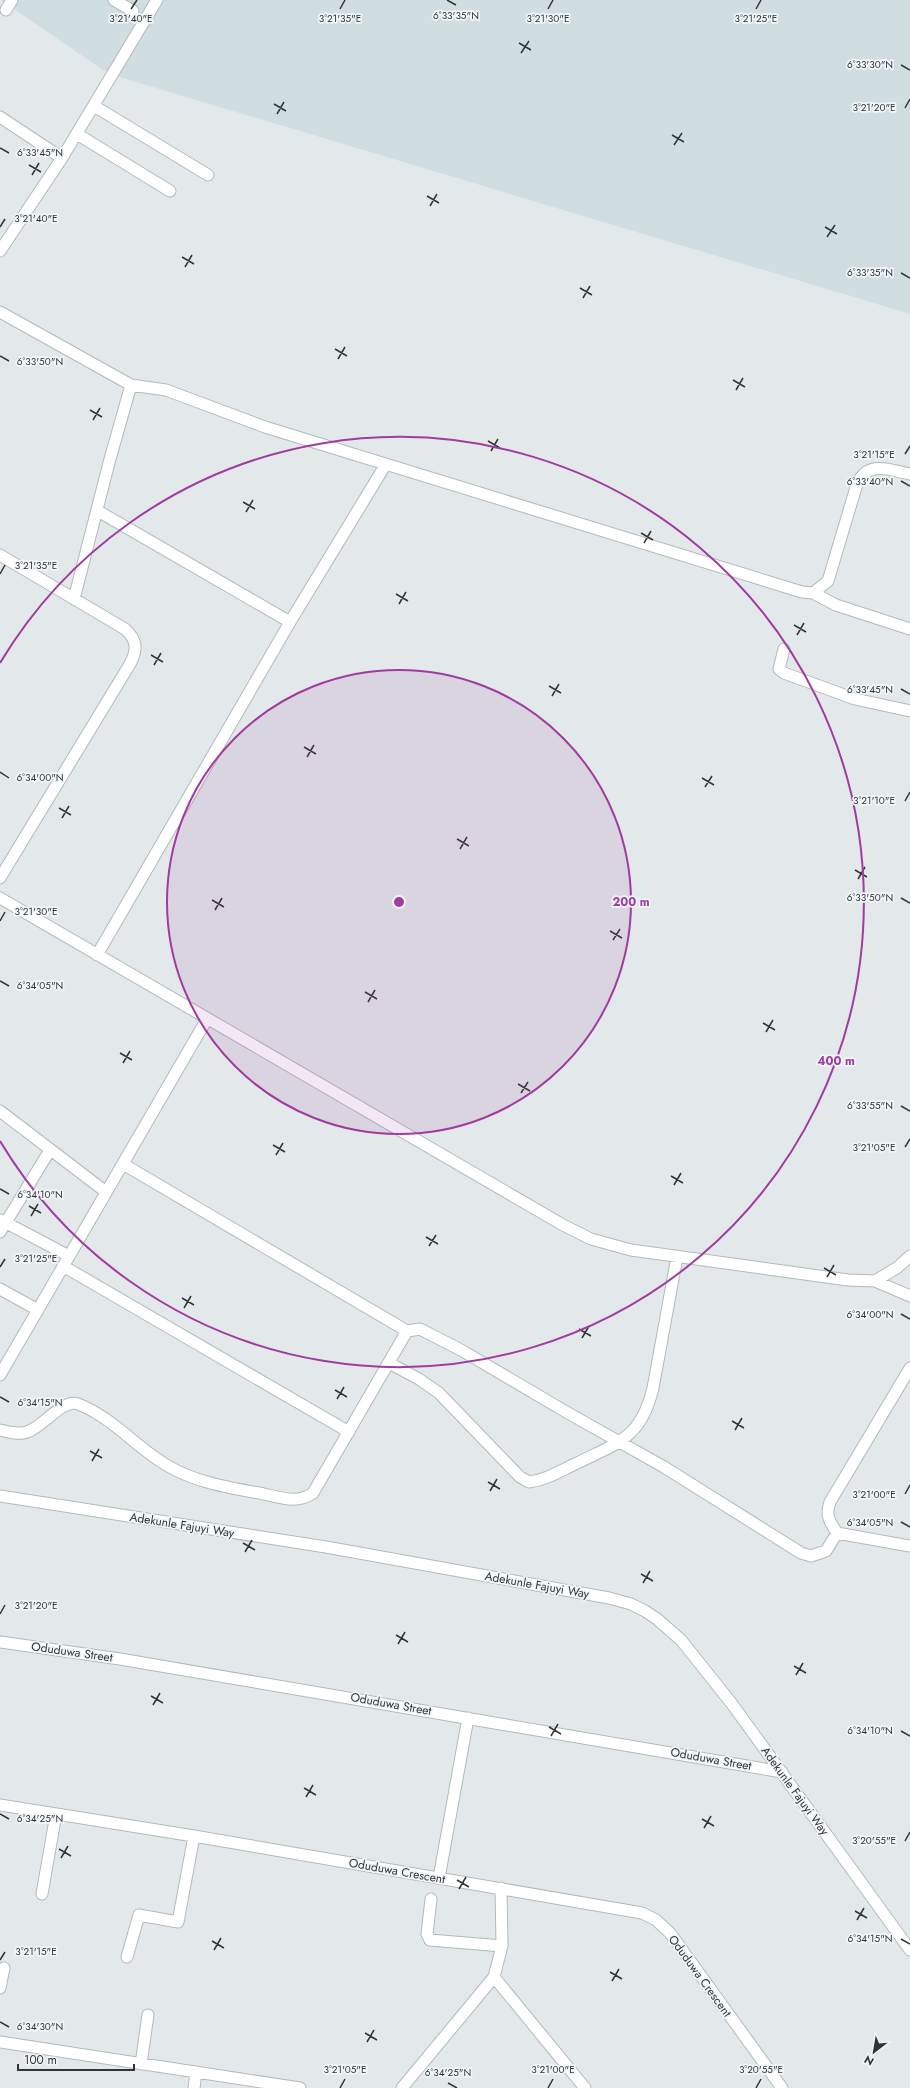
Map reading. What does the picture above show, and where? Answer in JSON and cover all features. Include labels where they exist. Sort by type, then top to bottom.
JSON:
[{"type":"street","points":[[6,10],[12,0]]},
{"type":"street","points":[[114,0],[133,11]]},
{"type":"street","points":[[0,251],[62,158],[157,0]]},
{"type":"street","points":[[94,106],[208,175]]},
{"type":"street","points":[[0,117],[62,158]]},
{"type":"street","points":[[77,134],[170,191]]},
{"type":"street","points":[[0,312],[131,385],[166,390],[265,427],[802,592],[813,593],[836,605],[910,629]]},
{"type":"street","points":[[74,599],[98,511],[110,459],[131,385]]},
{"type":"street","points":[[98,955],[290,622],[386,464]]},
{"type":"street","points":[[813,593],[828,581],[857,484],[864,473],[874,468],[910,474]]},
{"type":"street","points":[[98,511],[290,622]]},
{"type":"street","points":[[0,555],[125,629],[133,637],[136,646],[134,655],[0,878]]},
{"type":"street","points":[[784,649],[779,664],[779,669],[784,673],[855,699],[910,711]]},
{"type":"street","points":[[0,898],[557,1222],[591,1239],[631,1250],[677,1257],[848,1280],[875,1281],[910,1296]]},
{"type":"street","points":[[0,1375],[207,1019]]},
{"type":"street","points":[[0,1111],[106,1192]]},
{"type":"street","points":[[50,1150],[2,1225],[66,1261],[349,1432]]},
{"type":"street","points":[[123,1164],[407,1331],[420,1329],[431,1333],[710,1495],[801,1553],[811,1556],[826,1551],[837,1533]]},
{"type":"street","points":[[875,1281],[898,1267],[910,1256]]},
{"type":"street","points":[[389,1363],[419,1379],[439,1393],[520,1477],[529,1482],[548,1478],[620,1442],[635,1429],[648,1406],[677,1257]]},
{"type":"street","points":[[0,1289],[38,1310]]},
{"type":"street","points":[[0,1430],[17,1434],[27,1432],[46,1421],[66,1404],[76,1403],[122,1431],[167,1466],[190,1477],[209,1484],[294,1500],[304,1499],[313,1493],[407,1331]]},
{"type":"street","points":[[910,1368],[830,1502],[827,1512],[829,1520],[837,1533],[910,1546]]},
{"type":"street","name":"Adekunle Fajuyi Way","points":[[0,1496],[326,1547],[609,1598],[631,1604],[658,1618],[681,1640],[732,1704],[910,1950]]},
{"type":"street","name":"Oduduwa Street","points":[[0,1642],[120,1659],[782,1772]]},
{"type":"street","points":[[439,1878],[468,1718]]},
{"type":"street","name":"Oduduwa Crescent","points":[[0,1805],[194,1836],[627,1909],[642,1913],[656,1920],[670,1933],[782,2088]]},
{"type":"street","points":[[42,1894],[56,1814]]},
{"type":"street","points":[[127,1957],[139,1915],[178,1922],[194,1836]]},
{"type":"street","points":[[402,2088],[494,1977],[502,1946],[500,1888]]},
{"type":"street","points":[[431,1899],[427,1934],[430,1940],[502,1946]]},
{"type":"street","points":[[0,1988],[4,1968]]},
{"type":"street","points":[[494,1977],[585,2088]]},
{"type":"street","points":[[141,2064],[148,2015]]},
{"type":"street","points":[[0,2042],[300,2088]]},
{"type":"street","points":[[194,2088],[196,2072]]},
{"type":"shaded area","points":[[1,0],[910,0],[910,314],[113,75],[100,68]]}]
